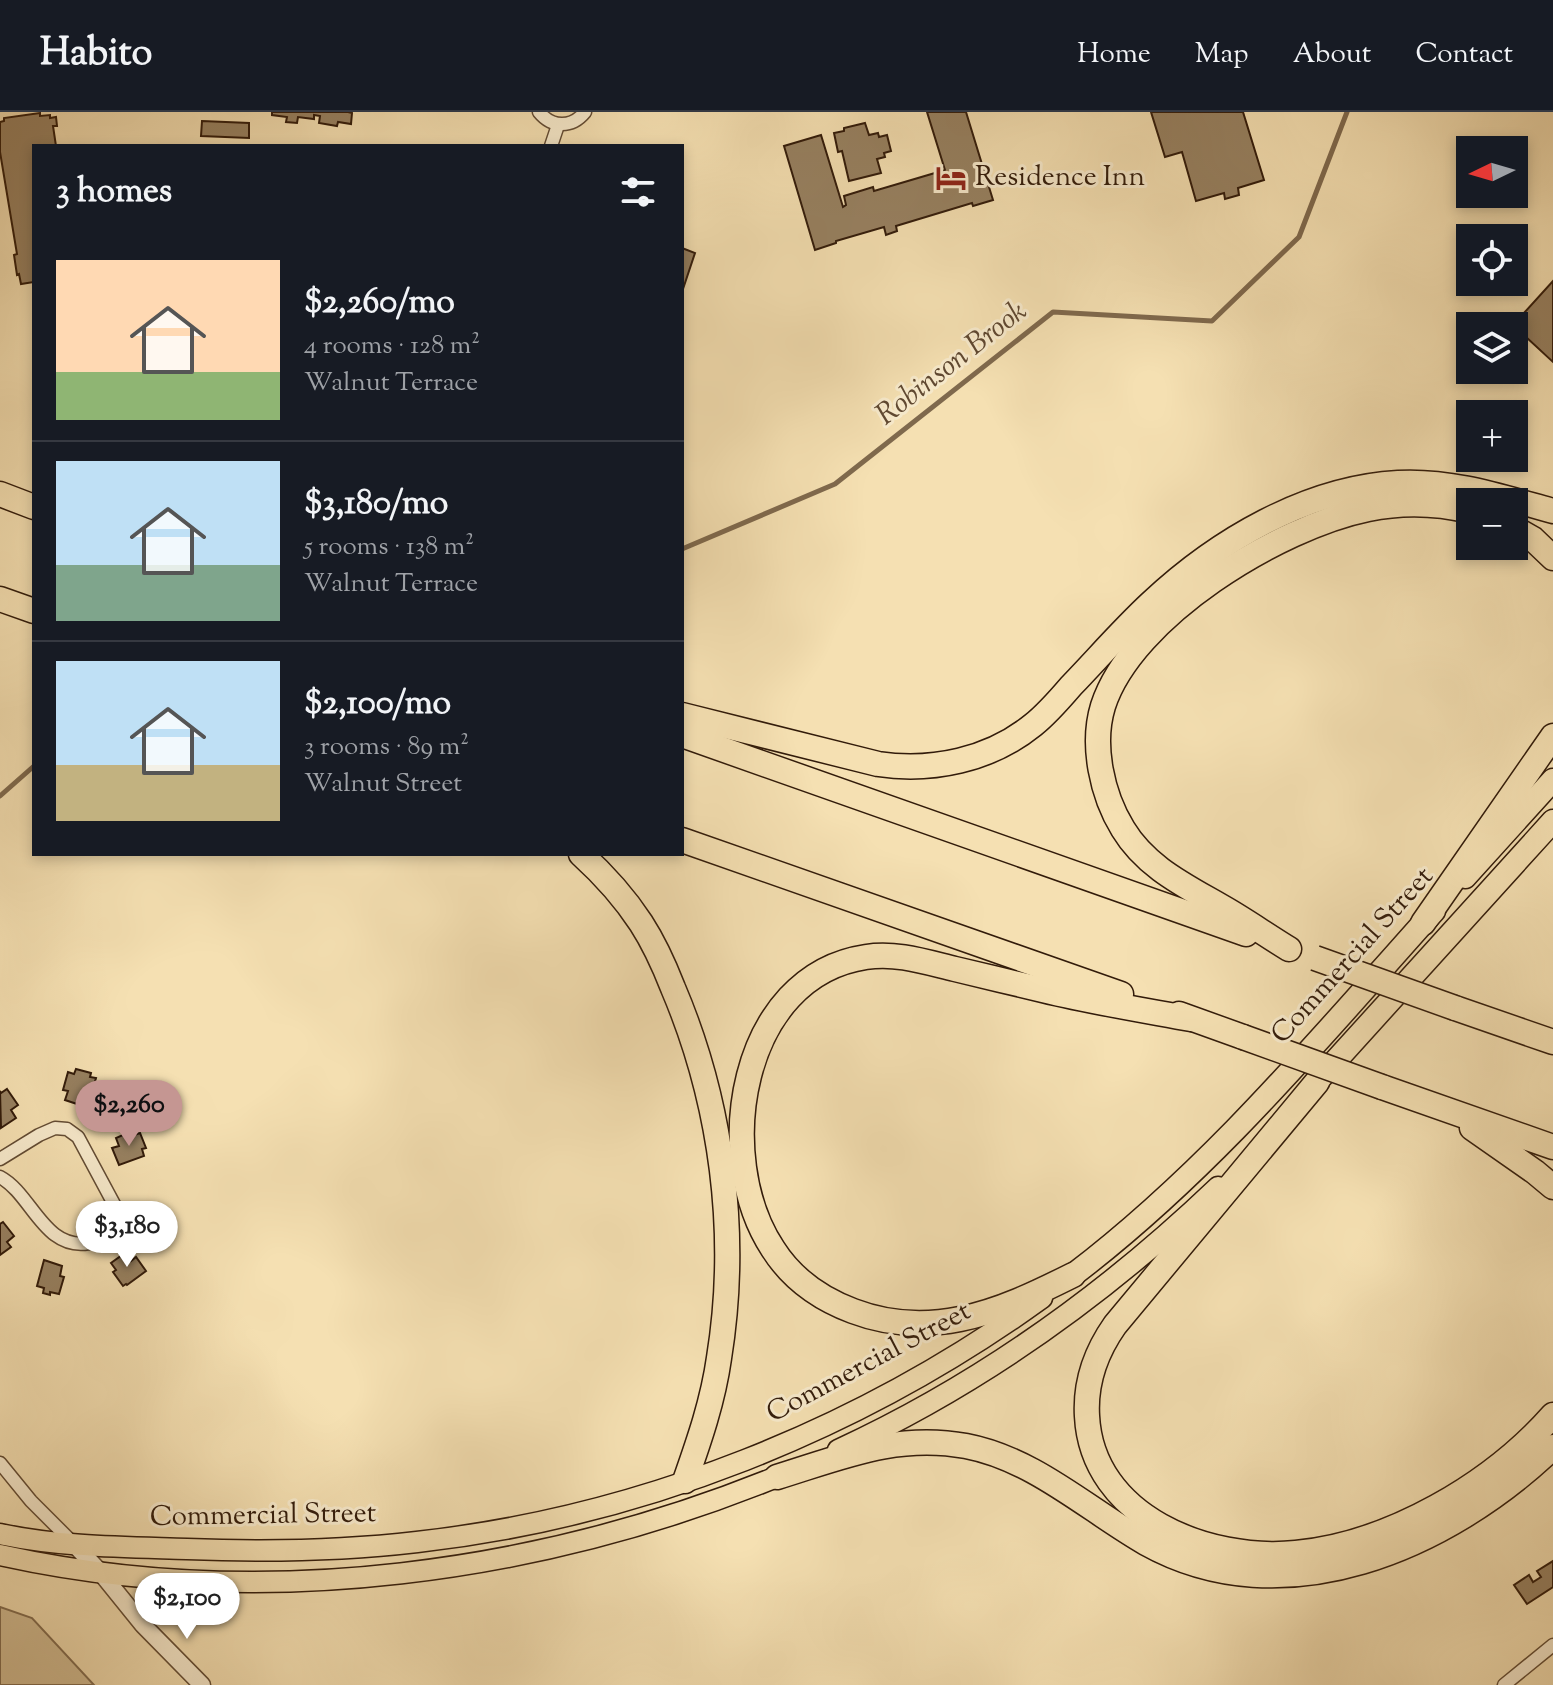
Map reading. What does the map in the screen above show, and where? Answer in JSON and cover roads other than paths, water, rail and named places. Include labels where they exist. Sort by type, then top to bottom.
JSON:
[{"type":"highway","points":[[684,716],[878,764],[910,767],[954,762],[989,751],[1023,732],[1046,713],[1142,611],[1168,588],[1236,539],[1300,507],[1374,485],[1411,482],[1466,488],[1553,511]]},
{"type":"highway","points":[[0,494],[32,506]]},
{"type":"highway","points":[[1289,949],[1164,873],[1127,836],[1110,802],[1101,770],[1099,730],[1105,700],[1134,654],[1178,608],[1225,572],[1283,538],[1334,518],[1380,506],[1424,504],[1456,509]]},
{"type":"highway","points":[[1528,536],[1553,558]]},
{"type":"highway","points":[[0,599],[32,610]]},
{"type":"highway","points":[[684,736],[1553,1042]]},
{"type":"highway","points":[[1423,923],[1553,736]]},
{"type":"highway","name":"Commercial Street","points":[[1073,1275],[1137,1223],[1218,1148],[1553,780]]},
{"type":"highway","name":"Commercial Street","points":[[1317,1082],[1553,821]]},
{"type":"highway","points":[[684,841],[1553,1147]]},
{"type":"highway","points":[[583,856],[632,909],[662,962],[697,1052],[718,1142],[726,1226],[727,1277],[723,1330],[712,1396],[685,1481]]},
{"type":"highway","points":[[1073,1275],[996,1310],[934,1322],[902,1322],[865,1315],[831,1302],[808,1287],[781,1260],[769,1242],[755,1212],[746,1179],[742,1145],[743,1108],[749,1075],[761,1042],[784,1004],[813,977],[838,964],[874,956],[910,958],[1077,998],[1191,1019]]},
{"type":"highway","points":[[1511,1027],[1553,1035]]},
{"type":"highway","points":[[1317,1082],[1115,1325],[1100,1348],[1091,1372],[1087,1419],[1096,1457],[1115,1489],[1146,1517],[1195,1541],[1251,1554],[1307,1552],[1373,1535],[1435,1507],[1497,1467],[1553,1415]]},
{"type":"highway","points":[[1444,1109],[1553,1187]]},
{"type":"highway","points":[[777,1477],[892,1444],[923,1442],[965,1446],[996,1454],[1031,1469],[1142,1540],[1174,1556],[1229,1573],[1283,1576],[1342,1567],[1394,1550],[1432,1533],[1497,1494],[1553,1447]]},
{"type":"main road","name":"Commercial Street","points":[[0,1555],[101,1573],[204,1580],[288,1581],[372,1576],[455,1566],[523,1553],[618,1531],[699,1506],[777,1477],[903,1417],[987,1368],[1068,1314],[1197,1207],[1317,1082]]},
{"type":"main road","name":"Commercial Street","points":[[0,1534],[74,1544],[333,1549],[416,1542],[552,1519],[685,1481],[788,1442],[887,1394],[983,1338],[1073,1275]]},
{"type":"street","points":[[539,112],[558,125],[572,123],[585,112]]},
{"type":"street","points":[[552,144],[558,125]]},
{"type":"street","points":[[0,1159],[47,1131],[67,1129],[78,1137],[115,1206],[118,1220],[101,1239],[86,1244],[70,1242],[44,1227],[12,1184],[0,1177]]},
{"type":"street","points":[[0,1463],[31,1501],[101,1573],[143,1625],[202,1685]]},
{"type":"street","points":[[1504,1685],[1553,1645]]},
{"type":"waterway","name":"Robinson Brook","points":[[684,548],[835,484],[1053,312],[1212,321],[1299,237],[1347,112]]},
{"type":"waterway","name":"Robinson Brook","points":[[0,796],[32,768]]},
{"type":"place","name":"Residence Inn","points":[[951,178]]}]
